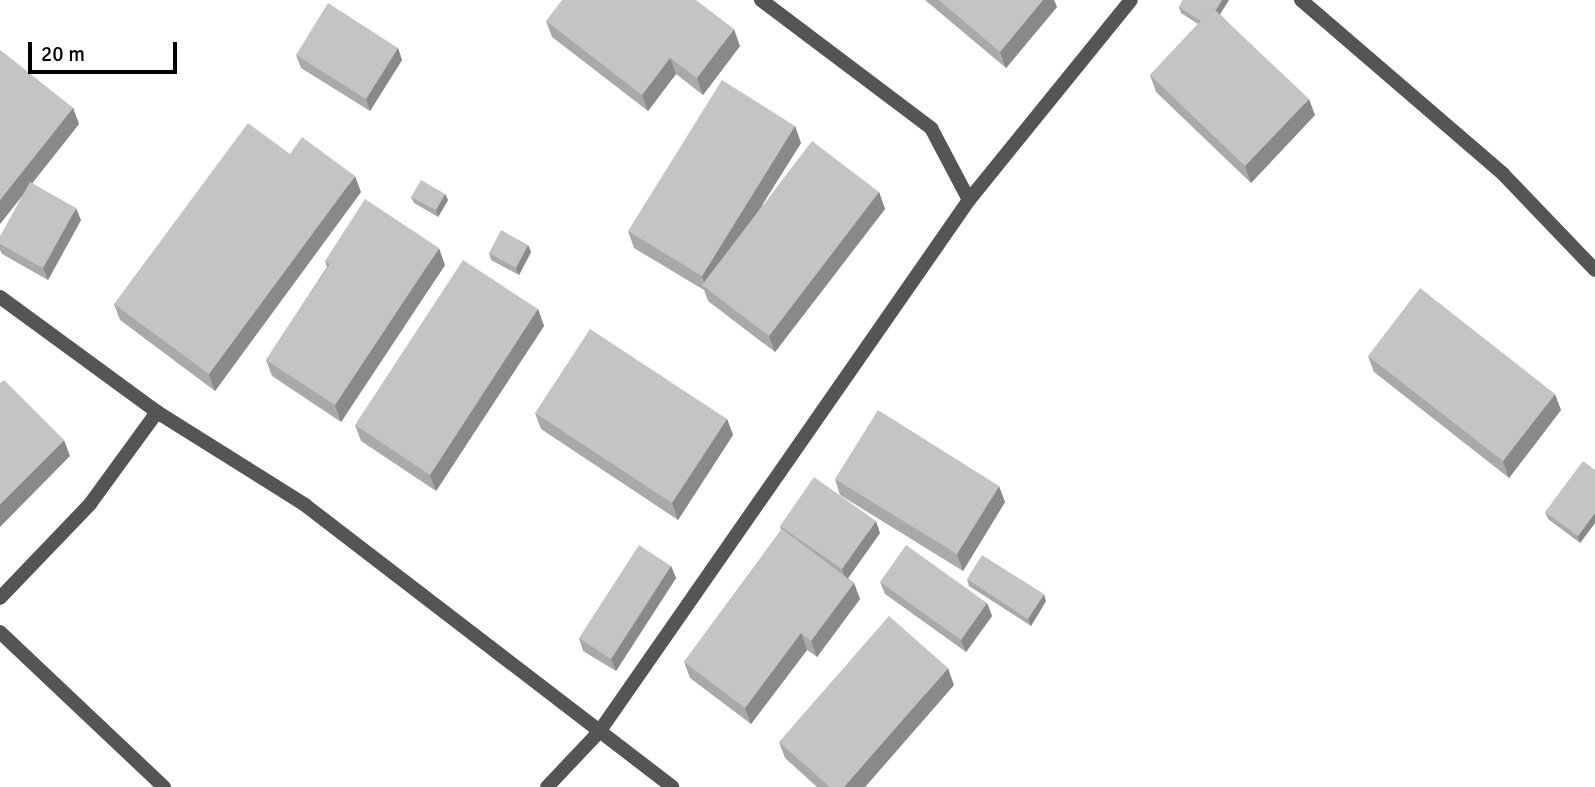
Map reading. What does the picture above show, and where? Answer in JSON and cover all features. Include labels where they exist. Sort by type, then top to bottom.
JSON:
[{"type":"street","points":[[761,0],[931,128],[969,200]]},
{"type":"street","points":[[547,787],[598,732],[969,200],[1131,0]]},
{"type":"street","points":[[1301,0],[1503,174],[1595,270]]},
{"type":"street","points":[[0,297],[157,412],[305,505],[464,622],[598,732],[672,787]]},
{"type":"street","points":[[0,598],[90,504],[157,412]]},
{"type":"street","points":[[0,632],[164,787]]},
{"type":"building","points":[[562,0],[696,0],[734,29],[697,78],[670,58],[642,95],[546,21]]},
{"type":"building","points":[[939,0],[1043,0],[1000,52]]},
{"type":"building","points":[[1183,0],[1222,0],[1216,10],[1213,8],[1201,21],[1179,7]]},
{"type":"building","points":[[328,3],[398,48],[366,99],[296,55]]},
{"type":"building","points":[[1213,8],[1309,99],[1245,166],[1150,75]]},
{"type":"building","points":[[0,50],[73,108],[0,200]]},
{"type":"building","points":[[722,80],[795,126],[702,276],[628,231]]},
{"type":"building","points":[[248,123],[290,154],[302,137],[355,176],[209,374],[114,304]]},
{"type":"building","points":[[812,141],[879,192],[769,336],[702,285]]},
{"type":"building","points":[[421,180],[445,194],[436,210],[411,197]]},
{"type":"building","points":[[30,182],[76,208],[43,268],[0,244],[0,237]]},
{"type":"building","points":[[365,199],[439,248],[335,405],[266,360],[330,264],[325,261]]},
{"type":"building","points":[[501,230],[528,245],[516,268],[489,253]]},
{"type":"building","points":[[463,260],[538,309],[430,475],[355,425]]},
{"type":"building","points":[[1420,288],[1555,394],[1503,461],[1368,356]]},
{"type":"building","points":[[590,329],[727,419],[672,503],[535,413]]},
{"type":"building","points":[[4,380],[64,440],[0,504],[0,383]]},
{"type":"building","points":[[878,410],[999,486],[957,554],[835,479]]},
{"type":"building","points":[[1583,461],[1595,470],[1595,513],[1578,536],[1545,512]]},
{"type":"building","points":[[814,477],[876,521],[842,569],[780,526]]},
{"type":"building","points":[[782,529],[854,583],[811,641],[801,633],[745,708],[684,662]]},
{"type":"building","points":[[639,545],[671,566],[611,659],[579,638]]},
{"type":"building","points":[[906,545],[987,603],[961,640],[880,582]]},
{"type":"building","points":[[982,555],[1044,594],[1028,619],[967,579]]},
{"type":"building","points":[[889,616],[948,668],[844,787],[830,787],[779,742]]}]
